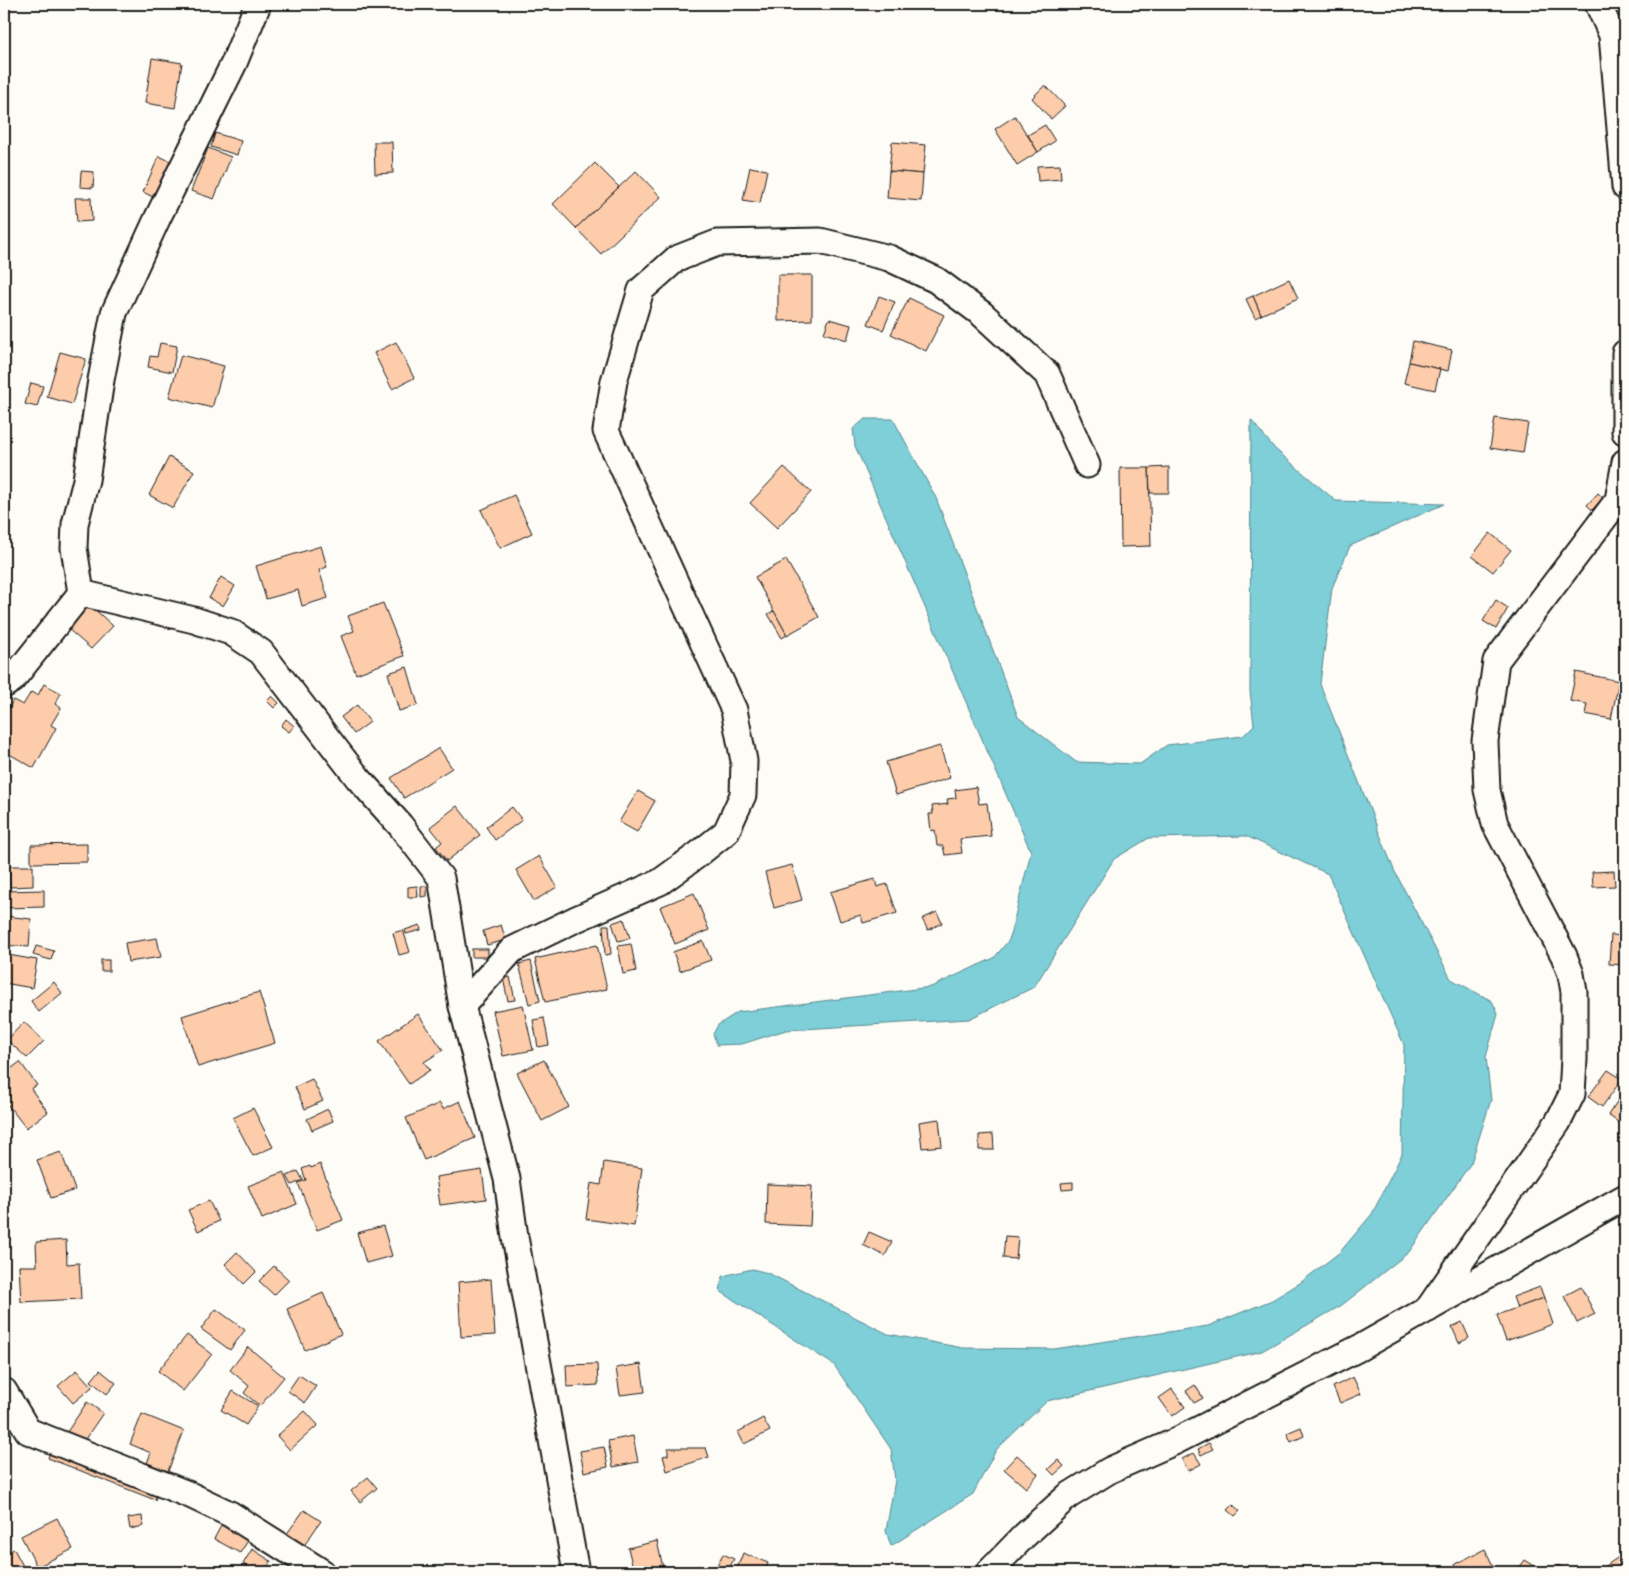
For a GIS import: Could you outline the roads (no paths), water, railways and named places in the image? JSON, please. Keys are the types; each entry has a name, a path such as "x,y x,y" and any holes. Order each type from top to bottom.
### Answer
{"street":[{"path":"4,686 23,667 81,593 74,548 75,524 86,480 114,314 158,217 234,63 258,4"},
{"path":"1598,4 1612,35 1625,173"},
{"path":"462,1006 512,950 660,882 696,856 726,832 743,795 744,761 734,710 606,431 614,381 641,290 676,259 716,243 820,241 889,258 936,280 982,314 1046,374 1087,465"},
{"path":"1625,368 1625,432"},
{"path":"1428,1309 1558,1122 1572,1094 1574,1002 1571,974 1564,956 1495,824 1487,790 1485,741 1496,661 1618,500 1625,462"},
{"path":"81,593 194,620 231,632 261,652 358,778 400,825 441,878 462,1006 507,1179 515,1237 576,1572"},
{"path":"989,1572 1024,1536 1068,1496 1110,1470 1174,1442 1361,1347 1625,1197"},
{"path":"4,1391 28,1432 190,1495 230,1514 322,1572"}],"water":[{"path":"865,419 893,419 936,498 1018,717 1076,762 1140,764 1167,745 1243,736 1254,725 1250,691 1251,420 1275,449 1336,501 1444,504 1350,546 1332,588 1320,684 1394,870 1451,979 1492,1001 1498,1014 1486,1057 1491,1100 1471,1163 1409,1252 1342,1305 1262,1351 1047,1401 996,1450 973,1494 891,1546 886,1531 895,1480 891,1449 834,1365 720,1291 723,1276 752,1269 768,1273 888,1334 963,1348 1054,1349 1208,1326 1272,1300 1300,1283 1340,1252 1372,1214 1402,1154 1404,1045 1328,874 1246,836 1149,838 1114,859 1034,987 969,1019 786,1030 742,1044 717,1045 713,1034 718,1025 738,1012 931,987 994,958 1009,940 1031,852 855,446 853,429"}]}
